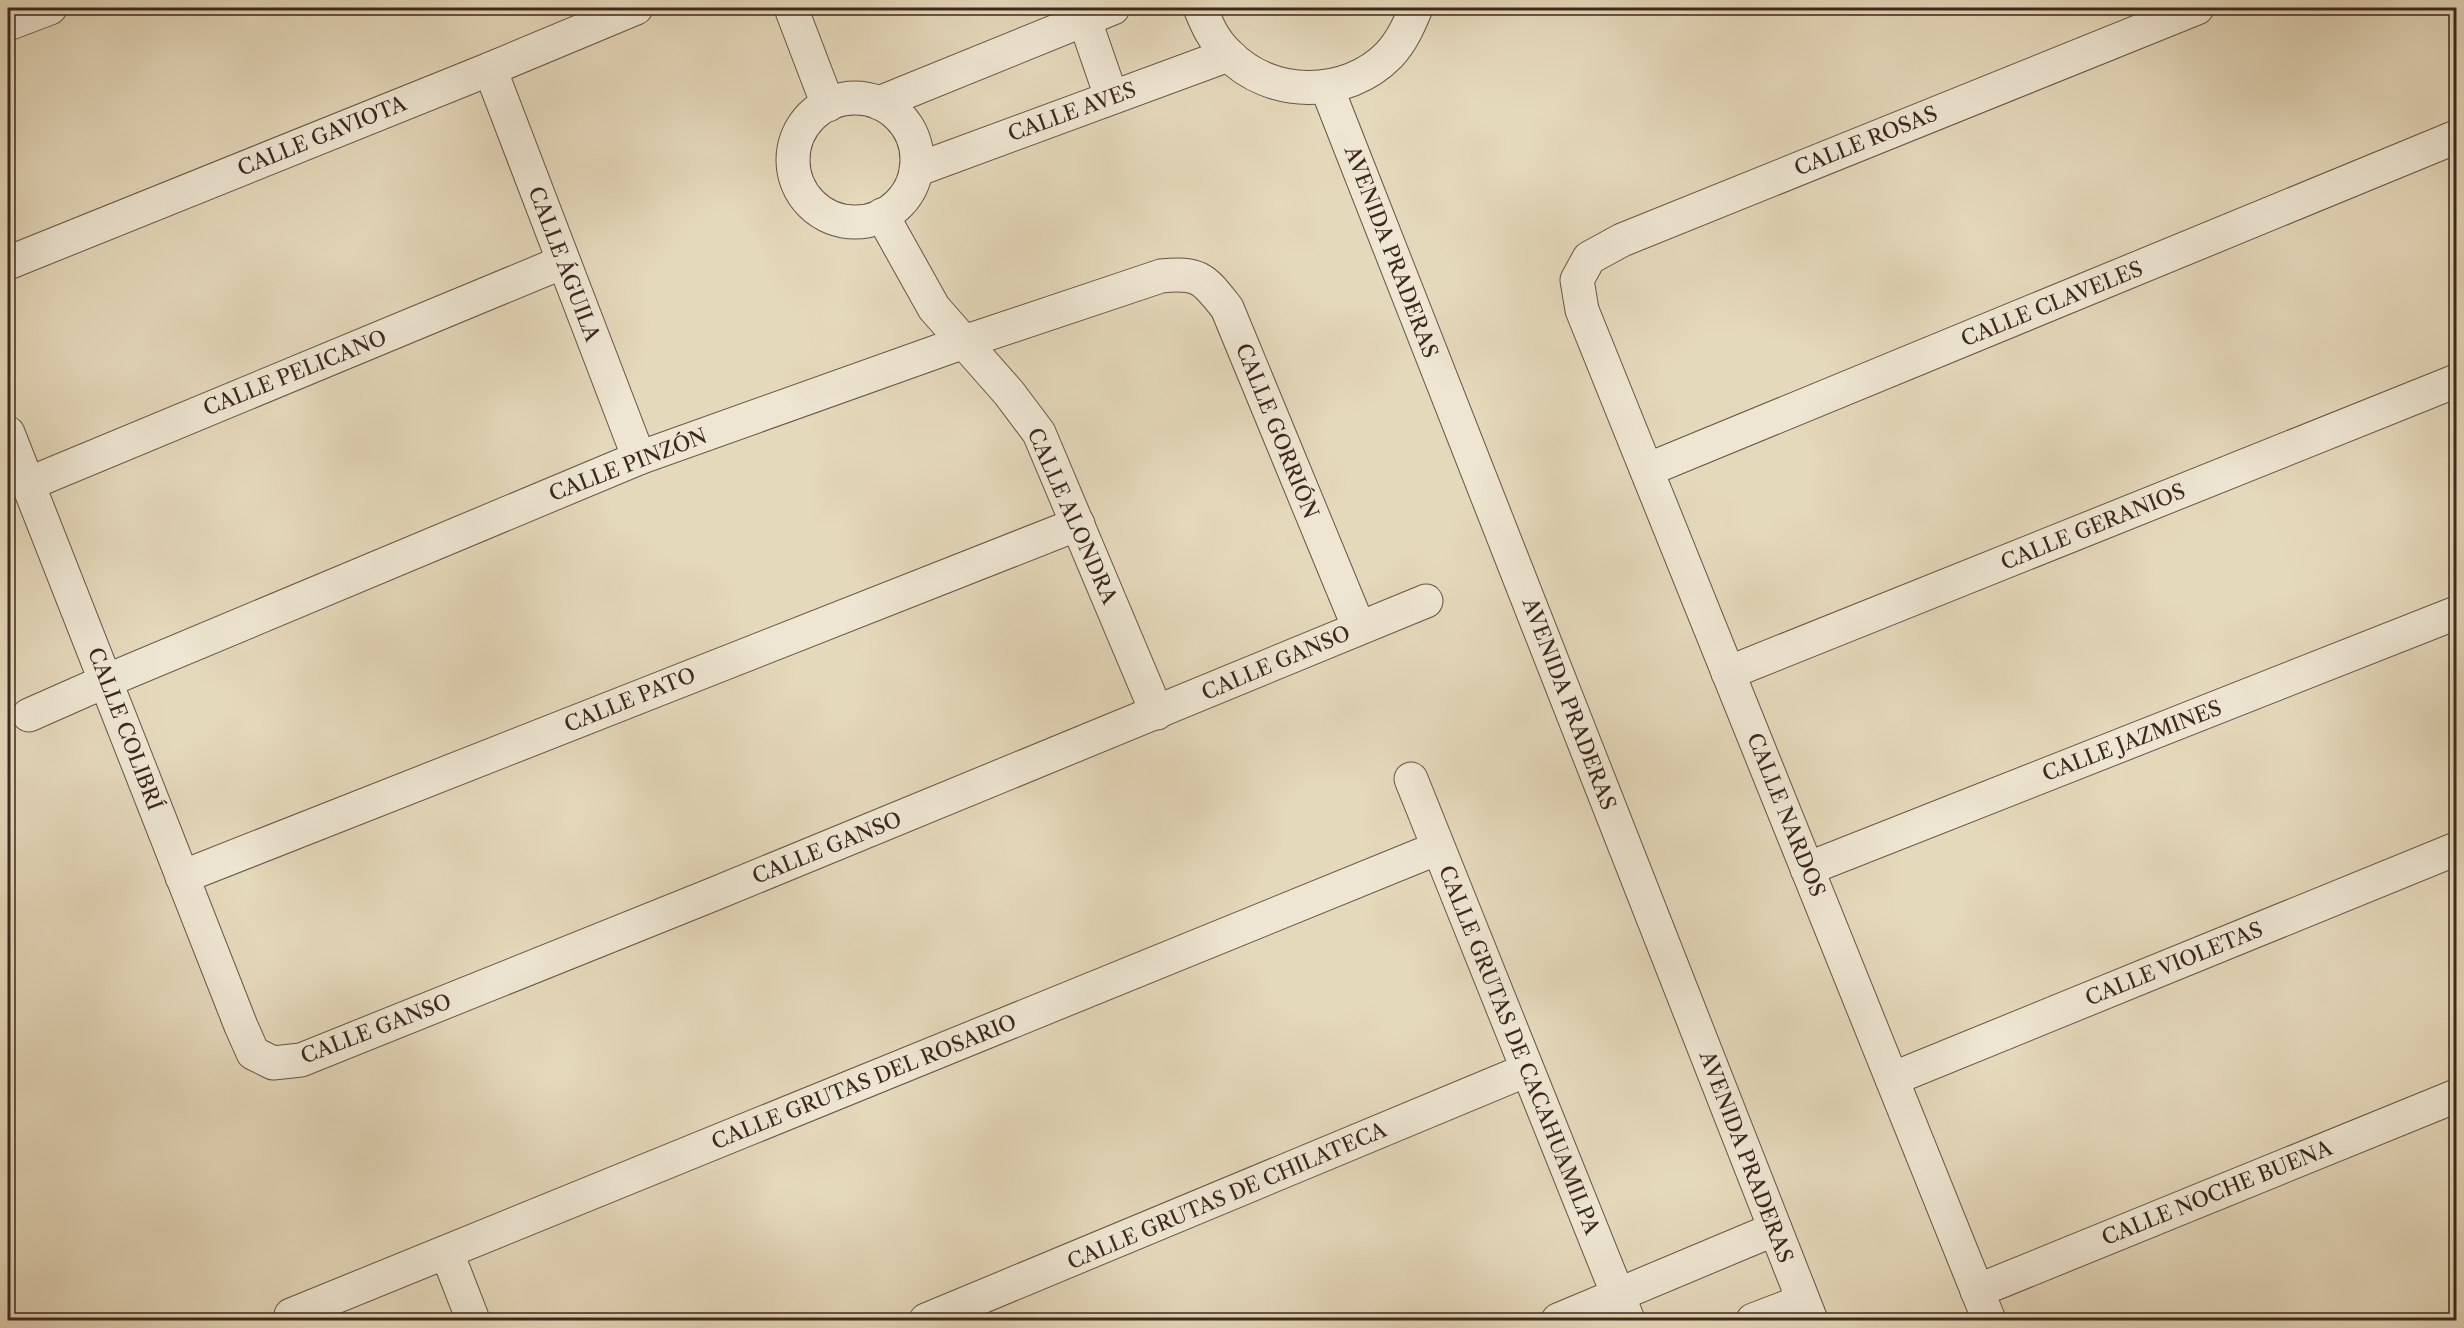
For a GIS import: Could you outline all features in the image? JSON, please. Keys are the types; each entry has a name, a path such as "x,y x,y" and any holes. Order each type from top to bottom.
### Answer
{"street":[{"path":"8,24 50,8"},
{"name":"CALLE GAVIOTA","path":"8,263 636,8"},
{"path":"791,8 828,105"},
{"path":"1200,8 1210,33 1228,55 1250,72 1276,83 1303,88 1327,88 1362,74 1388,55 1408,29 1416,8"},
{"name":"CALLE ROSAS","path":"1582,310 1577,280 1589,258 1623,240 2197,8"},
{"path":"879,103 1098,13 1111,96"},
{"name":"CALLE AVES","path":"916,170 1111,96 1228,55"},
{"name":"CALLE ÁGUILA","path":"490,69 639,458"},
{"name":"AVENIDA PRADERAS","path":"1327,88 1807,1311"},
{"path":"858,98 879,103 897,114 910,131 916,150 916,170 910,188 898,205 882,215 862,221 842,220 824,213 808,201 798,184 792,165 795,144 803,125 818,110 837,100 858,98"},
{"name":"CALLE CLAVELES","path":"1647,470 2457,137"},
{"name":"CALLE ALONDRA","path":"882,215 934,308 1010,393 1039,433 1157,713"},
{"name":"CALLE PELICANO","path":"28,484 563,262"},
{"name":"CALLE GORRIÓN","path":"1161,276 1185,274 1208,284 1227,308 1359,628"},
{"name":"CALLE PINZÓN","path":"29,715 639,458 964,342 1161,276"},
{"name":"CALLE NARDOS","path":"1582,310 1989,1320"},
{"name":"CALLE GERANIOS","path":"1728,673 2457,381"},
{"name":"CALLE COLIBRÍ","path":"8,433 241,1026"},
{"name":"CALLE PATO","path":"182,877 1078,524"},
{"name":"CALLE GANSO","path":"241,1026 253,1053 273,1063 301,1060 1426,602"},
{"name":"CALLE JAZMINES","path":"1807,868 2457,613"},
{"name":"CALLE GRUTAS DE CACAHUAMILPA","path":"1410,779 1623,1308"},
{"name":"CALLE GRUTAS DEL ROSARIO","path":"291,1315 1438,848"},
{"name":"CALLE VIOLETAS","path":"1892,1079 2457,849"},
{"name":"CALLE GRUTAS DE CHILATECA","path":"926,1320 1527,1070"},
{"name":"CALLE NOCHE BUENA","path":"1977,1291 2457,1096"},
{"path":"1558,1320 1623,1308 1775,1229"},
{"path":"447,1253 473,1320"},
{"path":"1753,1320 1807,1311"}]}
